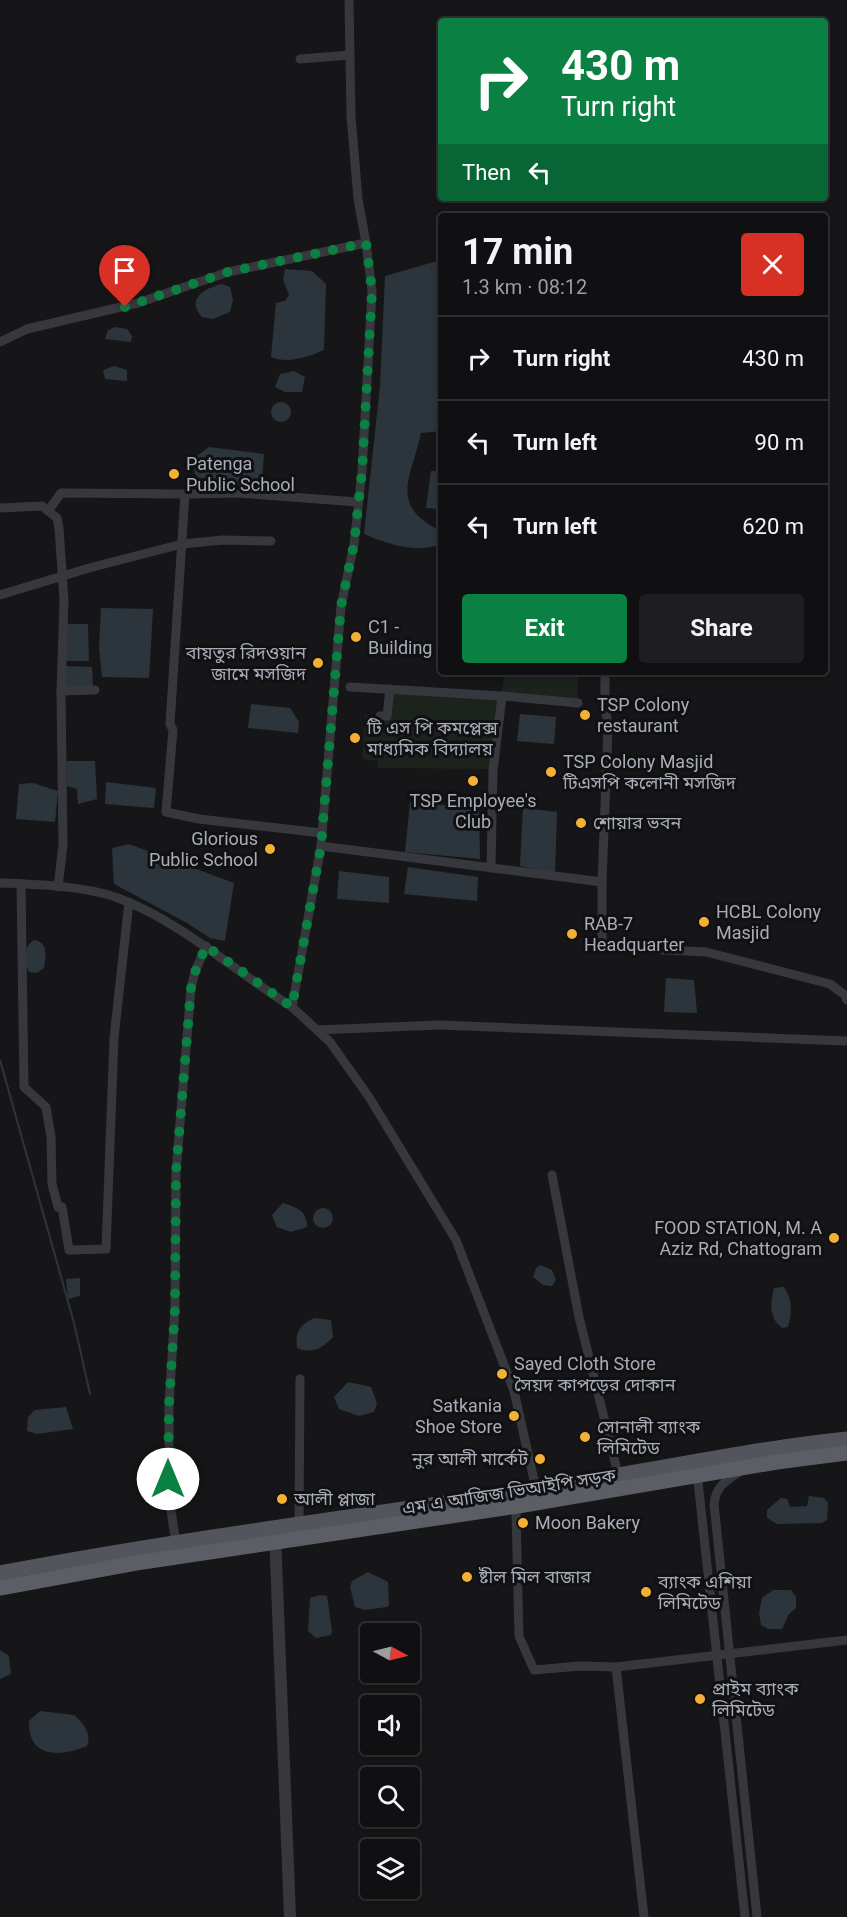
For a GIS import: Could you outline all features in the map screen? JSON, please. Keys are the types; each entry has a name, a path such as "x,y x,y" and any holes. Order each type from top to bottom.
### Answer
{"highway":[{"path":"0,1578 267,1533 530,1495 776,1452 847,1445"},
{"path":"0,1588 125,1565 518,1506 766,1463 847,1454"}],"main road":[{"path":"0,1573 299,1523 537,1489 790,1445 847,1439"},
{"name":"এম এ আজিজ ভিআইপি সড়ক","path":"0,1594 276,1547 516,1513 738,1473 847,1459"}],"street":[{"path":"292,1007 321,846 341,606 354,544 358,502 372,291 358,199 353,140 349,0"},
{"path":"300,59 350,55"},
{"path":"0,342 27,329 138,303 228,272 366,243"},
{"path":"48,511 61,493 238,493 358,502"},
{"path":"185,494 172,660 170,724 173,730 166,812 199,819 322,833"},
{"path":"0,508 42,506 57,518 59,528 62,576 63,845 58,887"},
{"path":"0,595 182,544 223,540 272,541"},
{"path":"605,675 608,729 602,938 606,946 706,952 830,984 845,995 847,1000"},
{"path":"350,687 502,696 578,704"},
{"path":"380,716 387,716 390,689"},
{"path":"61,691 95,690"},
{"path":"491,868 493,771 502,696"},
{"path":"321,846 602,882"},
{"path":"0,883 58,887 116,897 129,902 206,946 292,1007 330,1041 369,1097 456,1240 514,1391 537,1489"},
{"path":"21,884 24,1087 46,1107 51,1137 52,1184 58,1207 62,1206 69,1250 106,1249 114,1038 129,902"},
{"path":"176,1543 169,1498 168,1442 175,1308 176,1172 191,988 206,946"},
{"path":"317,1030 462,1025 847,1038"},
{"path":"552,1175 579,1317 618,1474"},
{"path":"299,1523 300,1379"},
{"path":"696,1461 745,1917"},
{"path":"738,1473 722,1483 715,1492 714,1504 757,1917"},
{"path":"516,1513 519,1636 534,1670 580,1666 616,1667 847,1640"},
{"path":"275,1527 290,1917"},
{"path":"616,1667 644,1917"}],"shaded area":[{"path":"438,261 438,431 421,433 407,489 414,511 424,521 438,529 438,545 431,547 412,548 364,534 380,386 385,276"},
{"path":"285,269 312,271 326,284 324,350 291,360 271,357 276,303 285,301 289,295 283,280"},
{"path":"222,284 230,287 233,300 230,312 213,319 202,317 196,305 199,295 209,288"},
{"path":"115,327 127,329 132,336 131,342 105,339 108,330"},
{"path":"114,366 127,370 127,381 105,379 103,370"},
{"path":"294,371 305,377 302,392 285,392 275,387 280,374"},
{"path":"281,402 288,405 291,412 288,419 281,422 274,419 271,412 274,405"},
{"path":"209,447 264,454 261,491 209,488 195,474 194,458"},
{"path":"431,471 438,471 438,509 426,508"},
{"path":"101,608 153,609 149,678 102,677 99,648"},
{"path":"65,624 88,624 89,661 65,661"},
{"path":"64,666 92,667 93,687 63,688"},
{"path":"504,675 577,675 578,703 502,697 492,769 377,768 378,761 362,759 365,715 387,716 389,689 502,696"},
{"path":"251,704 290,708 299,722 298,733 248,728"},
{"path":"520,714 556,717 554,744 517,741"},
{"path":"66,761 95,761 97,799 78,804 77,789 67,786"},
{"path":"106,782 156,788 154,808 105,804"},
{"path":"33,783 58,791 55,822 16,819 19,784"},
{"path":"410,802 479,808 480,859 405,852"},
{"path":"523,808 557,812 555,873 520,866"},
{"path":"129,844 234,883 225,941 210,938 114,884 112,848"},
{"path":"408,867 478,877 477,901 404,894"},
{"path":"339,871 389,877 389,903 337,899"},
{"path":"34,940 42,944 45,951 44,968 37,973 29,972 25,959 26,951"},
{"path":"666,978 694,980 697,1013 664,1012"},
{"path":"283,1203 303,1213 307,1227 291,1232 277,1227 272,1215"},
{"path":"319,1208 327,1208 333,1214 333,1222 327,1228 319,1228 313,1222 313,1214"},
{"path":"540,1265 552,1270 556,1280 552,1286 543,1285 533,1277 536,1268"},
{"path":"80,1278 80,1296 68,1299 66,1279"},
{"path":"784,1287 789,1297 791,1311 788,1327 782,1328 775,1320 771,1305 774,1288"},
{"path":"314,1318 331,1320 333,1337 325,1345 316,1349 297,1348 299,1330"},
{"path":"348,1382 371,1387 377,1403 374,1412 359,1416 339,1409 334,1397"},
{"path":"66,1407 73,1429 37,1434 27,1431 28,1417 35,1410"},
{"path":"809,1496 824,1498 828,1503 827,1520 822,1523 777,1524 767,1518 767,1510 781,1498 787,1499 790,1507 807,1506"},
{"path":"368,1572 388,1582 389,1605 387,1607 365,1610 355,1607 350,1587 352,1581"},
{"path":"773,1590 791,1590 796,1597 796,1608 789,1614 782,1629 768,1629 761,1625 759,1613 762,1598"},
{"path":"320,1595 327,1596 332,1631 331,1635 316,1638 308,1631 310,1598"},
{"path":"0,1650 9,1656 11,1674 0,1679"},
{"path":"40,1711 74,1715 87,1733 87,1746 57,1753 40,1749 30,1733 29,1721"}],"waterway":[{"path":"0,1060 74,1323 90,1394"}],"place":[{"name":"Patenga Public School","path":"174,474"},
{"name":"C1 - Building","path":"356,637"},
{"name":"বায়তুর রিদওয়ান জামে মসজিদ","path":"318,663"},
{"name":"TSP Colony restaurant","path":"585,715"},
{"name":"টি এস পি কমপ্লেক্স মাধ্যমিক বিদ্যালয়","path":"355,738"},
{"name":"TSP Colony Masjid টিএসপি কলোনী মসজিদ","path":"551,772"},
{"name":"TSP Employee's Club","path":"473,781"},
{"name":"শোয়ার ভবন","path":"581,823"},
{"name":"Glorious Public School","path":"270,849"},
{"name":"HCBL Colony Masjid","path":"704,922"},
{"name":"RAB-7 Headquarter","path":"572,934"},
{"name":"FOOD STATION, M. A Aziz Rd, Chattogram","path":"834,1238"},
{"name":"Sayed Cloth Store সৈয়দ কাপড়ের দোকান","path":"502,1374"},
{"name":"Satkania Shoe Store","path":"514,1416"},
{"name":"সোনালী ব্যাংক লিমিটেড","path":"585,1437"},
{"name":"নুর আলী মার্কেট","path":"540,1459"},
{"name":"আলী প্লাজা","path":"282,1499"},
{"name":"Moon Bakery","path":"523,1523"},
{"name":"ষ্টীল মিল বাজার","path":"467,1577"},
{"name":"ব্যাংক এশিয়া লিমিটেড","path":"646,1592"},
{"name":"প্রাইম ব্যাংক লিমিটেড","path":"700,1699"}],"route":[{"path":"125,307 228,272 366,243 372,291 362,472 354,544 341,606 321,846 292,1007 206,946 191,988 176,1172 175,1308 169,1405 168,1479"}]}
